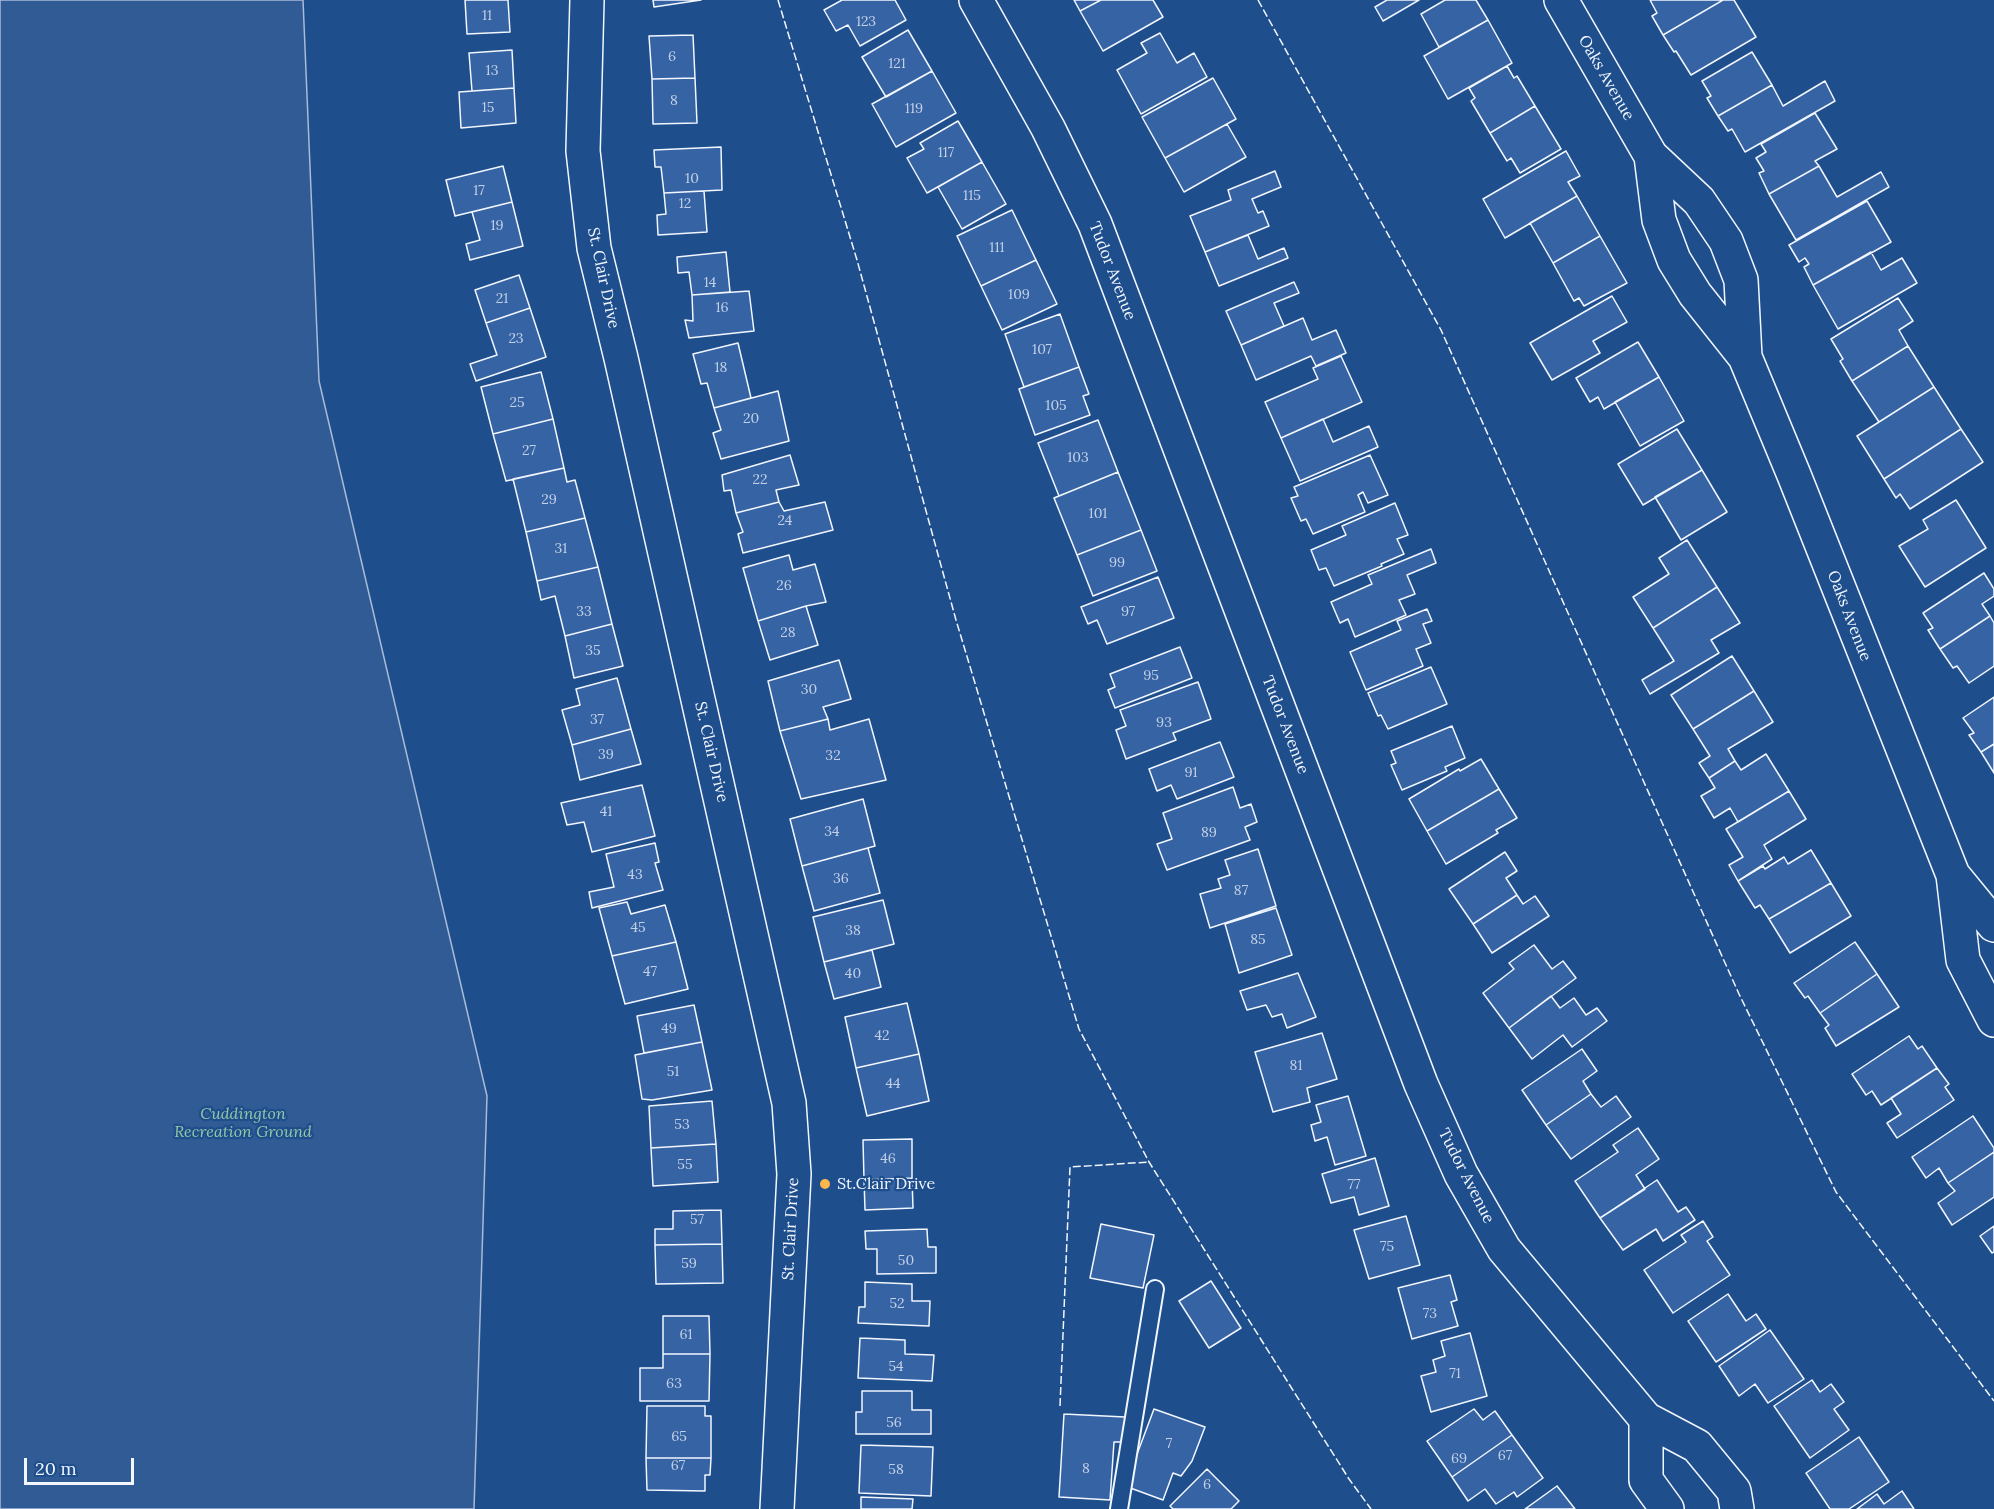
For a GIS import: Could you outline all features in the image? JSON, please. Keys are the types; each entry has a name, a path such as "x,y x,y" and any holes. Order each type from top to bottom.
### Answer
{"street":[{"name":"St. Clair Drive","path":"587,0 583,151 594,248 621,358 789,1103 794,1174 777,1509"},
{"name":"Tudor Avenue","path":"976,0 1048,128 1095,224 1421,1084 1461,1174 1504,1249 1646,1419 1697,1446 1734,1491 1737,1509"},
{"name":"Oaks Avenue","path":"1561,0 1651,156 1700,201 1726,241 1741,280 1745,357"},
{"name":"Oaks Avenue","path":"1651,156 1659,220 1674,260 1695,294 1745,357 1794,474 1953,875 1963,960 1994,1020"},
{"name":"Oaks Avenue","path":"1953,875 1994,925"},
{"path":"1646,1419 1646,1479 1667,1509"}],"lane":[{"path":"1119,1509 1155,1289"}],"shaded area":[{"name":"Cuddington Recreation Ground","path":"0,0 303,0 319,381 487,1096 474,1509 0,1509"}],"building":[{"path":"465,0 508,0 510,32 467,34"},
{"path":"653,0 701,0 654,7"},
{"path":"842,0 895,0 906,20 860,46 848,25 836,31 824,10"},
{"path":"1074,0 1101,0 1080,11"},
{"path":"1101,0 1153,0 1163,17 1103,51 1080,11"},
{"path":"1387,0 1419,0 1383,21 1375,7"},
{"path":"1445,0 1476,0 1488,20 1439,47 1421,14"},
{"path":"1650,0 1723,0 1663,35 1652,16 1657,13"},
{"path":"1723,0 1734,0 1756,37 1691,75 1663,35"},
{"path":"1488,20 1512,63 1448,99 1424,56"},
{"path":"908,30 932,71 886,97 862,57"},
{"path":"1160,33 1177,63 1194,53 1207,77 1141,114 1117,70 1147,53 1141,43"},
{"path":"693,35 695,78 652,79 649,36"},
{"path":"512,50 514,88 472,91 469,53"},
{"path":"1752,52 1772,85 1718,116 1707,98 1711,96 1702,81"},
{"path":"1507,66 1514,78 1517,76 1535,106 1490,133 1471,101 1475,98 1469,88"},
{"path":"932,71 956,113 896,147 872,104"},
{"path":"695,78 697,123 653,124 652,79"},
{"path":"1213,78 1236,119 1165,158 1142,117"},
{"path":"1825,81 1835,101 1745,152 1732,129 1728,131 1718,116 1772,85 1783,106"},
{"path":"514,88 516,123 461,128 459,92"},
{"path":"1535,106 1561,149 1520,173 1511,158 1507,161 1490,133"},
{"path":"1815,113 1837,149 1815,161 1819,166 1769,194 1759,173 1764,171 1756,158 1766,152 1761,144"},
{"path":"958,121 982,162 927,193 907,158 924,149 920,143"},
{"path":"1227,124 1246,157 1184,192 1165,158"},
{"path":"721,147 722,190 664,193 661,167 655,167 654,150"},
{"path":"1566,151 1580,176 1568,182 1577,196 1505,238 1483,199"},
{"path":"982,162 1006,204 962,229 938,187"},
{"path":"503,166 512,202 455,216 446,180"},
{"path":"1819,166 1837,197 1881,172 1889,187 1796,240 1769,194"},
{"path":"1275,171 1281,187 1252,199 1258,213 1263,211 1269,226 1205,252 1190,216 1231,200 1228,190"},
{"path":"704,191 707,232 658,235 657,215 666,214 664,193"},
{"path":"1577,196 1600,236 1553,263 1530,223"},
{"path":"1867,201 1891,242 1813,285 1804,267 1809,264 1805,258 1799,262 1789,245"},
{"path":"512,202 523,246 470,260 466,244 480,240 472,212"},
{"path":"1012,210 1036,260 981,286 957,236"},
{"path":"1248,235 1258,259 1284,248 1288,258 1219,286 1205,252"},
{"path":"1600,236 1627,283 1584,306 1579,298 1574,301 1553,263"},
{"path":"726,252 730,292 692,295 689,272 678,273 677,257"},
{"path":"1871,252 1881,270 1902,258 1917,283 1838,329 1813,285"},
{"path":"1036,260 1057,304 1002,330 981,286"},
{"path":"519,275 530,308 486,323 475,290"},
{"path":"1294,282 1299,293 1274,303 1284,326 1241,345 1226,311"},
{"path":"749,291 754,331 689,338 685,320 693,321 692,295"},
{"path":"1612,296 1627,322 1593,341 1600,353 1552,380 1530,343"},
{"path":"1898,298 1913,321 1899,330 1908,346 1852,381 1831,339"},
{"path":"530,308 546,357 476,381 470,364 497,355 486,323"},
{"path":"1060,314 1079,367 1024,387 1005,334"},
{"path":"1303,318 1312,340 1336,330 1346,353 1316,366 1311,356 1256,380 1241,345"},
{"path":"1638,342 1659,377 1604,409 1598,397 1590,402 1576,378"},
{"path":"738,343 751,398 714,408 707,383 701,384 693,354"},
{"path":"1908,346 1934,387 1879,422 1852,381"},
{"path":"1341,356 1362,402 1281,438 1265,402 1318,379 1313,368"},
{"path":"1079,367 1089,394 1083,396 1090,415 1035,435 1019,389"},
{"path":"541,372 553,419 493,434 481,387"},
{"path":"1659,377 1684,421 1640,446 1615,402"},
{"path":"1934,387 1961,429 1884,479 1857,436"},
{"path":"778,391 789,441 721,459 713,433 721,430 714,408"},
{"path":"553,419 564,468 506,481 493,434"},
{"path":"1323,419 1333,442 1369,426 1378,447 1300,481 1281,438"},
{"path":"1098,420 1118,472 1059,496 1038,443"},
{"path":"1677,429 1702,470 1643,505 1618,464"},
{"path":"1961,429 1983,462 1910,509 1900,494 1896,498 1884,479"},
{"path":"790,455 799,485 776,490 779,502 736,513 731,490 724,491 722,475"},
{"path":"1370,455 1388,495 1368,503 1363,492 1358,495 1365,512 1313,534 1306,519 1301,521 1291,498 1298,496 1294,487"},
{"path":"564,468 567,482 575,480 585,518 526,532 513,479"},
{"path":"1702,470 1727,512 1681,540 1655,497"},
{"path":"1118,472 1141,530 1077,555 1054,498"},
{"path":"1956,500 1986,548 1925,587 1899,546 1928,529 1923,520"},
{"path":"779,502 784,511 825,502 833,530 743,553 738,534 743,532 736,513"},
{"path":"1395,503 1408,535 1397,539 1404,554 1334,586 1326,568 1319,570 1311,550 1346,535 1342,526"},
{"path":"585,518 598,567 537,581 526,532"},
{"path":"1141,530 1157,571 1093,596 1077,555"},
{"path":"1687,540 1717,587 1653,628 1633,597 1669,574 1659,558"},
{"path":"1431,549 1436,563 1407,575 1415,594 1399,600 1406,615 1355,637 1348,619 1340,623 1331,602 1372,584 1368,575"},
{"path":"789,555 793,570 815,564 826,602 758,621 743,568"},
{"path":"598,567 612,624 565,636 555,596 541,600 537,581"},
{"path":"1984,573 1994,589 1994,596 1982,604 1990,616 1940,649 1928,630 1933,628 1923,613"},
{"path":"1158,577 1174,618 1107,644 1097,620 1088,624 1081,607"},
{"path":"1717,587 1740,623 1711,640 1719,653 1650,694 1642,680 1674,661 1653,628"},
{"path":"806,606 818,645 770,660 758,621"},
{"path":"1427,609 1432,621 1423,624 1431,643 1416,649 1423,666 1366,690 1350,652 1401,630 1397,621"},
{"path":"1990,616 1994,623 1994,666 1969,683 1957,666 1953,668 1940,649"},
{"path":"612,624 623,666 574,678 565,636"},
{"path":"1180,647 1192,678 1115,708 1108,690 1115,687 1110,674"},
{"path":"1732,656 1754,691 1693,729 1671,695"},
{"path":"839,660 851,699 823,707 828,719 780,731 768,681"},
{"path":"1431,667 1447,704 1388,729 1381,715 1378,716 1368,693"},
{"path":"617,678 631,729 572,745 562,710 580,705 576,689"},
{"path":"1198,682 1211,719 1173,733 1176,740 1126,759 1116,730 1126,726 1120,710"},
{"path":"1754,691 1773,722 1728,749 1735,761 1709,778 1699,763 1710,756 1693,729"},
{"path":"1994,697 1994,744 1981,752 1969,735 1974,733 1963,718"},
{"path":"828,719 830,730 869,719 886,780 801,799 780,731"},
{"path":"1452,726 1465,758 1445,767 1447,771 1402,790 1391,765 1396,763 1391,751"},
{"path":"631,729 641,764 580,780 572,745"},
{"path":"1220,742 1234,777 1177,799 1171,785 1157,791 1149,769"},
{"path":"1994,744 1994,773 1981,752"},
{"path":"1766,754 1789,791 1738,822 1730,808 1714,818 1701,796 1715,788 1709,778 1735,761 1741,770"},
{"path":"1481,759 1499,789 1427,831 1409,799 1459,769 1460,771"},
{"path":"642,785 655,836 592,852 584,822 567,825 561,803"},
{"path":"1233,787 1240,808 1251,804 1257,822 1245,827 1250,840 1167,870 1157,844 1172,839 1163,813"},
{"path":"1499,789 1517,818 1496,830 1498,833 1446,864 1427,831"},
{"path":"1789,791 1806,819 1764,845 1772,859 1738,881 1729,865 1743,857 1726,829"},
{"path":"863,799 875,846 802,866 790,819"},
{"path":"655,843 659,862 655,863 663,890 592,908 589,892 614,887 606,854"},
{"path":"868,848 880,893 814,911 802,866"},
{"path":"1258,849 1276,906 1210,928 1200,894 1221,888 1218,879 1230,875 1225,860"},
{"path":"1811,850 1831,883 1769,919 1760,905 1755,908 1738,881 1763,866 1765,869 1784,857 1788,864"},
{"path":"1505,852 1517,871 1506,878 1517,895 1473,924 1449,889"},
{"path":"1831,883 1851,916 1790,953 1769,919"},
{"path":"1517,895 1523,904 1535,896 1549,916 1492,953 1473,924"},
{"path":"883,900 894,944 824,962 813,917"},
{"path":"627,902 631,914 665,905 676,942 612,956 599,908"},
{"path":"1276,908 1292,955 1239,973 1225,924"},
{"path":"676,942 688,989 625,1004 612,956"},
{"path":"1855,942 1877,974 1820,1013 1808,996 1805,998 1794,983"},
{"path":"1534,945 1552,969 1563,961 1576,978 1509,1028 1483,993 1514,969 1509,963"},
{"path":"872,950 881,987 834,999 824,962"},
{"path":"1298,973 1316,1017 1287,1028 1282,1014 1272,1017 1266,1005 1247,1010 1240,991"},
{"path":"1877,974 1899,1007 1836,1046 1825,1028 1829,1025 1820,1013"},
{"path":"1551,996 1560,1008 1574,998 1586,1015 1597,1008 1607,1021 1572,1047 1563,1035 1532,1059 1509,1028"},
{"path":"907,1003 919,1054 856,1068 845,1017"},
{"path":"694,1005 702,1042 644,1053 637,1016"},
{"path":"1322,1033 1337,1079 1307,1088 1310,1102 1273,1112 1255,1052"},
{"path":"1909,1036 1918,1049 1922,1046 1937,1068 1881,1105 1872,1091 1866,1095 1852,1074"},
{"path":"702,1042 712,1090 652,1100 642,1099 635,1055"},
{"path":"1582,1049 1597,1071 1583,1081 1591,1094 1546,1125 1522,1090"},
{"path":"919,1054 929,1101 867,1116 856,1068"},
{"path":"1937,1068 1949,1084 1945,1087 1954,1100 1897,1138 1887,1123 1901,1114 1891,1098"},
{"path":"1591,1094 1601,1107 1616,1096 1631,1117 1571,1159 1546,1125"},
{"path":"1348,1096 1366,1156 1335,1165 1327,1137 1315,1141 1311,1125 1321,1122 1316,1105"},
{"path":"712,1101 716,1144 651,1148 649,1106"},
{"path":"1973,1116 1994,1148 1994,1152 1948,1183 1939,1168 1926,1178 1912,1157"},
{"path":"1638,1128 1659,1159 1636,1175 1645,1189 1600,1218 1575,1181 1618,1152 1613,1145"},
{"path":"912,1139 912,1178 864,1180 863,1140"},
{"path":"716,1144 718,1182 653,1186 651,1148"},
{"path":"1994,1152 1994,1197 1952,1225 1938,1203 1955,1191 1948,1183"},
{"path":"1375,1158 1389,1206 1359,1215 1354,1197 1331,1203 1322,1174"},
{"path":"912,1178 913,1208 865,1210 864,1180"},
{"path":"1657,1180 1678,1212 1686,1207 1695,1220 1663,1241 1656,1229 1623,1250 1600,1218"},
{"path":"721,1210 722,1244 655,1245 655,1229 673,1229 673,1211"},
{"path":"1406,1216 1420,1265 1369,1279 1354,1230"},
{"path":"1703,1221 1713,1237 1707,1241 1730,1275 1673,1313 1644,1270 1686,1242 1681,1235"},
{"path":"1101,1224 1154,1235 1143,1288 1090,1278"},
{"path":"1994,1226 1994,1252 1992,1253 1980,1236"},
{"path":"927,1229 928,1247 936,1247 936,1273 877,1274 877,1249 866,1249 865,1231"},
{"path":"722,1244 723,1283 656,1284 655,1245"},
{"path":"1450,1275 1457,1300 1451,1302 1458,1326 1412,1339 1398,1288"},
{"path":"1211,1281 1241,1328 1209,1348 1179,1301"},
{"path":"865,1282 912,1284 912,1301 930,1301 929,1326 858,1323 859,1307 865,1307"},
{"path":"1728,1294 1746,1321 1756,1314 1766,1329 1716,1362 1688,1321"},
{"path":"663,1316 709,1316 710,1354 663,1354"},
{"path":"1770,1330 1804,1379 1768,1403 1755,1384 1739,1396 1719,1366"},
{"path":"1470,1333 1487,1396 1431,1412 1421,1376 1436,1372 1433,1360 1445,1356 1441,1341"},
{"path":"860,1338 905,1340 905,1354 934,1355 932,1381 858,1378"},
{"path":"663,1354 710,1354 709,1401 640,1401 640,1368 663,1368"},
{"path":"1812,1380 1820,1392 1831,1384 1844,1402 1834,1409 1849,1430 1810,1458 1774,1406"},
{"path":"862,1391 912,1391 912,1410 931,1410 931,1434 856,1434 856,1412 862,1412"},
{"path":"647,1406 705,1406 705,1416 711,1416 711,1458 646,1458"},
{"path":"1154,1409 1205,1427 1192,1461 1181,1476 1173,1473 1163,1500 1125,1486"},
{"path":"1474,1409 1483,1420 1495,1411 1512,1435 1452,1477 1427,1441"},
{"path":"1064,1414 1125,1417 1124,1442 1114,1442 1110,1500 1059,1497"},
{"path":"1512,1435 1543,1478 1517,1497 1514,1492 1496,1504 1485,1489 1468,1501 1452,1477"},
{"path":"1859,1437 1889,1482 1849,1509 1830,1509 1806,1473"},
{"path":"861,1445 933,1447 931,1496 859,1493"},
{"path":"646,1458 711,1458 710,1475 705,1475 705,1491 647,1490"},
{"path":"1207,1469 1239,1501 1231,1509 1173,1509 1170,1506"},
{"path":"1557,1486 1575,1509 1525,1509"},
{"path":"1902,1491 1914,1509 1857,1509 1877,1494 1884,1504"},
{"path":"861,1497 913,1499 912,1509 861,1509"}],"fence":[{"path":"778,0 857,260 956,620 1079,1029 1149,1162 1349,1479 1371,1509"},
{"path":"1258,0 1441,330 1739,994 1836,1192 1994,1401"},
{"path":"1060,1406 1070,1167 1149,1162"}],"place":[{"name":"St.Clair Drive","path":"825,1184"}]}
